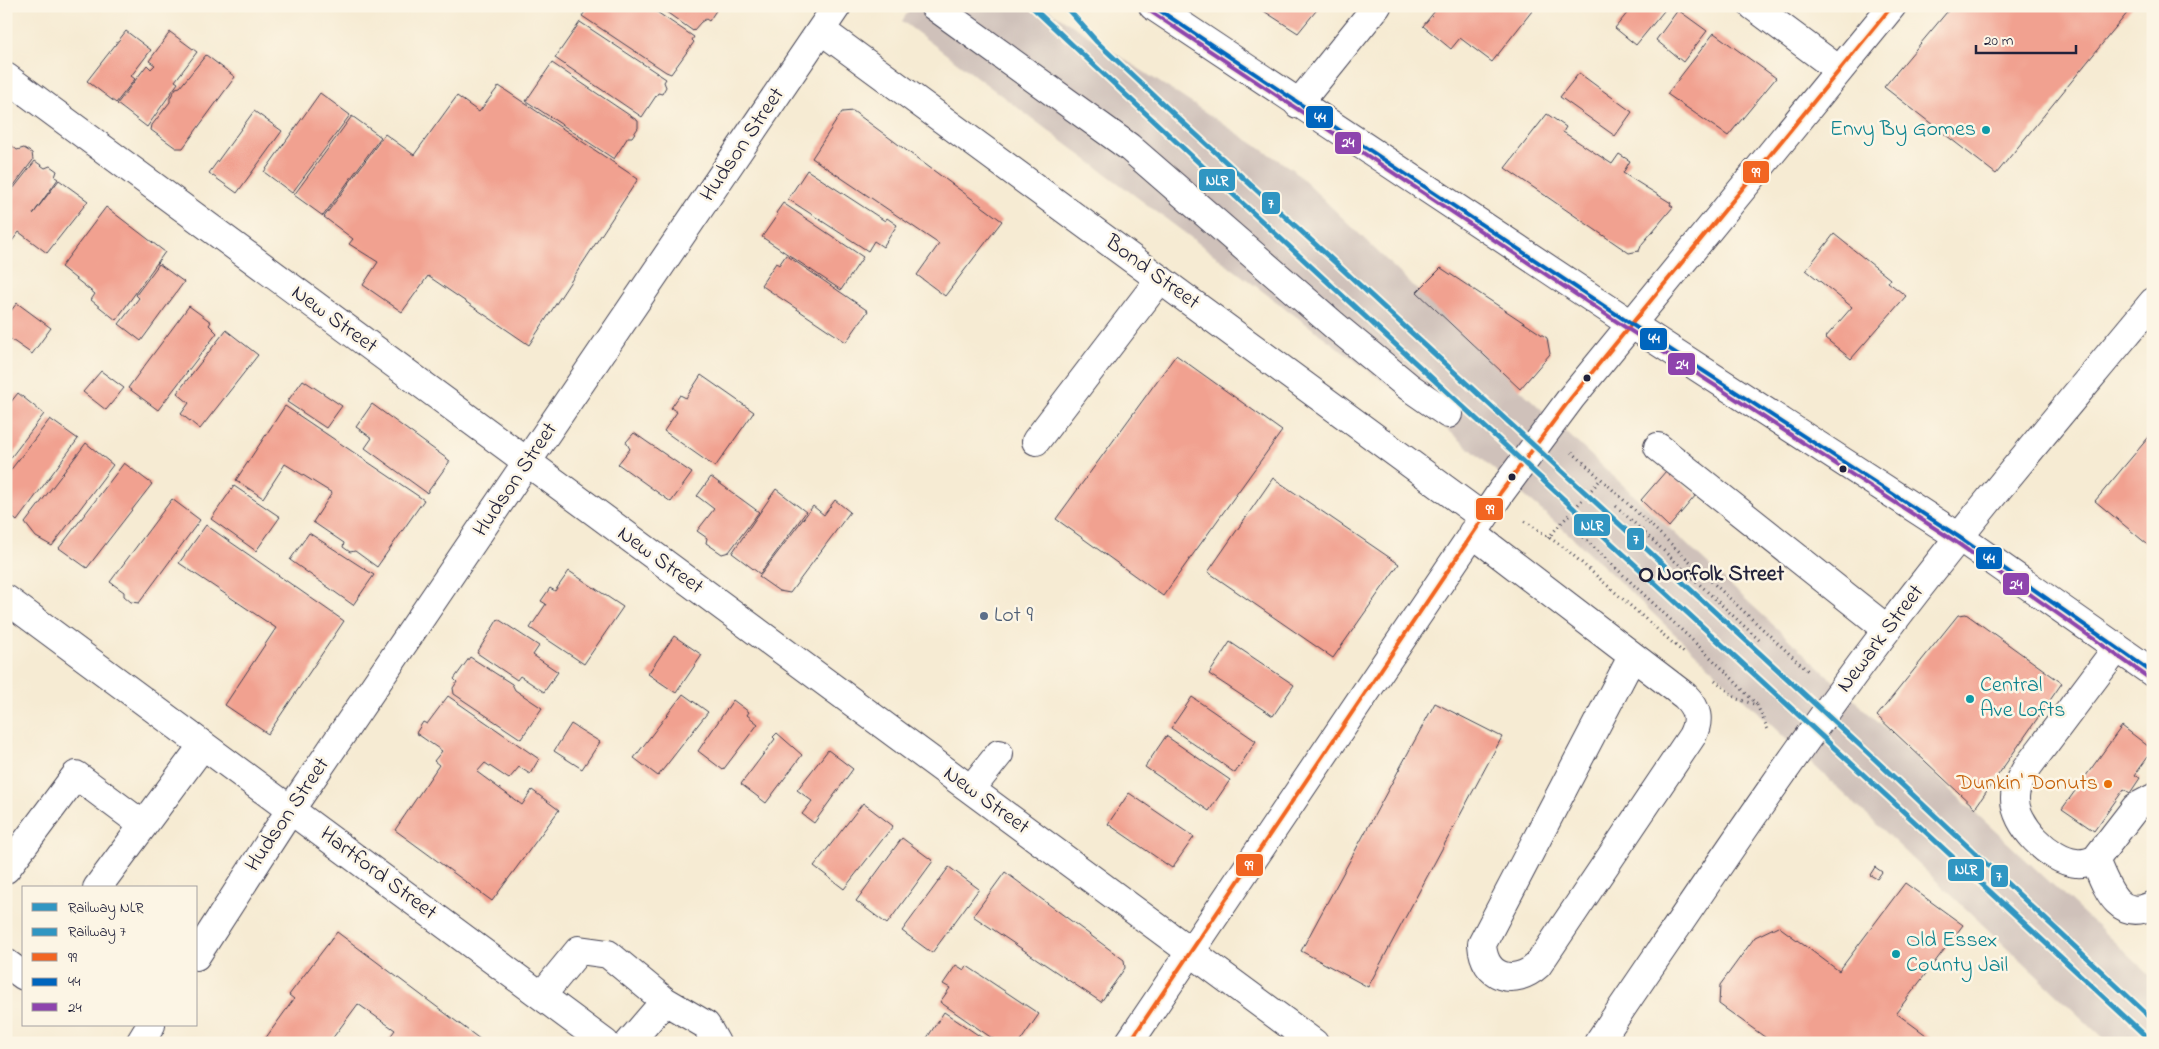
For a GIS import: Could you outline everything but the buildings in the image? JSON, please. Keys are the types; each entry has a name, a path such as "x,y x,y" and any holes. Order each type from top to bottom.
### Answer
{"street":[{"name":"Hudson Street","path":"198,953 291,809 837,6"},
{"path":"934,6 1129,147 1334,325 1409,387 1448,414"},
{"path":"1152,6 1631,324 1959,537 2153,673"},
{"path":"1298,104 1377,6"},
{"path":"1753,6 1839,70"},
{"path":"1129,1043 1501,492 1631,324 1892,6"},
{"name":"Bond Street","path":"822,30 1160,279 1477,525 1632,657 1694,705 1697,714 1695,729 1538,965 1529,974 1519,978 1508,977 1493,971 1486,963 1482,944 1632,657"},
{"name":"New Street","path":"6,77 1314,1043"},
{"path":"1036,441 1160,279"},
{"name":"Newark Street","path":"1598,1043 1792,759 1887,629 1959,537 2153,302"},
{"path":"1658,448 1887,629"},
{"name":"Hartford Street","path":"6,599 605,1043"},
{"path":"2117,648 2026,769 2015,792 2016,808 2024,828 2055,855 2078,864 2095,860 2136,807 2153,798"},
{"path":"98,886 203,745"},
{"path":"970,789 999,754"},
{"path":"6,869 76,775 143,825"},
{"path":"2095,860 2109,894 2116,902 2133,909 2153,905"},
{"path":"542,995 579,950 608,954 665,1001 706,1025 716,1043"},
{"path":"6,963 22,975"},
{"path":"630,1043 665,1001"},
{"path":"140,1043 150,1026"}],"path":[{"path":"1572,452 1809,672"},
{"path":"1548,538 1601,479"},
{"path":"1616,506 1759,640"},
{"path":"1525,521 1566,549 1685,654"},
{"path":"1583,537 1726,672 1758,705 1769,732"},
{"path":"1692,577 1699,571"},
{"path":"1714,680 1737,699 1758,705"}],"shaded area":[{"path":"912,6 1043,6 1292,169 1526,395 2153,978 2153,1043 2108,1043 1571,536 1453,434 902,21"}],"rail line":[{"name":"NLR","path":"1031,6 2153,1043"},
{"name":"7","path":"1065,6 1097,42 1177,117 1866,751 2153,1020"}],"transit line":[{"name":"44","path":"1153,6 1631,324 1959,537 2153,673"},
{"name":"99","path":"1129,1043 1501,492 1571,398 1892,6"},
{"name":"24","path":"1150,11 1628,329 1956,542 2149,678"}],"place":[{"name":"Envy By Gomes","path":"1986,130"},
{"name":"Norfolk Street","path":"1646,575"},
{"name":"Lot 9","path":"984,616"},
{"name":"Central Ave Lofts","path":"1970,699"},
{"name":"Dunkin' Donuts","path":"2108,784"},
{"name":"Old Essex County Jail","path":"1896,954"}]}
